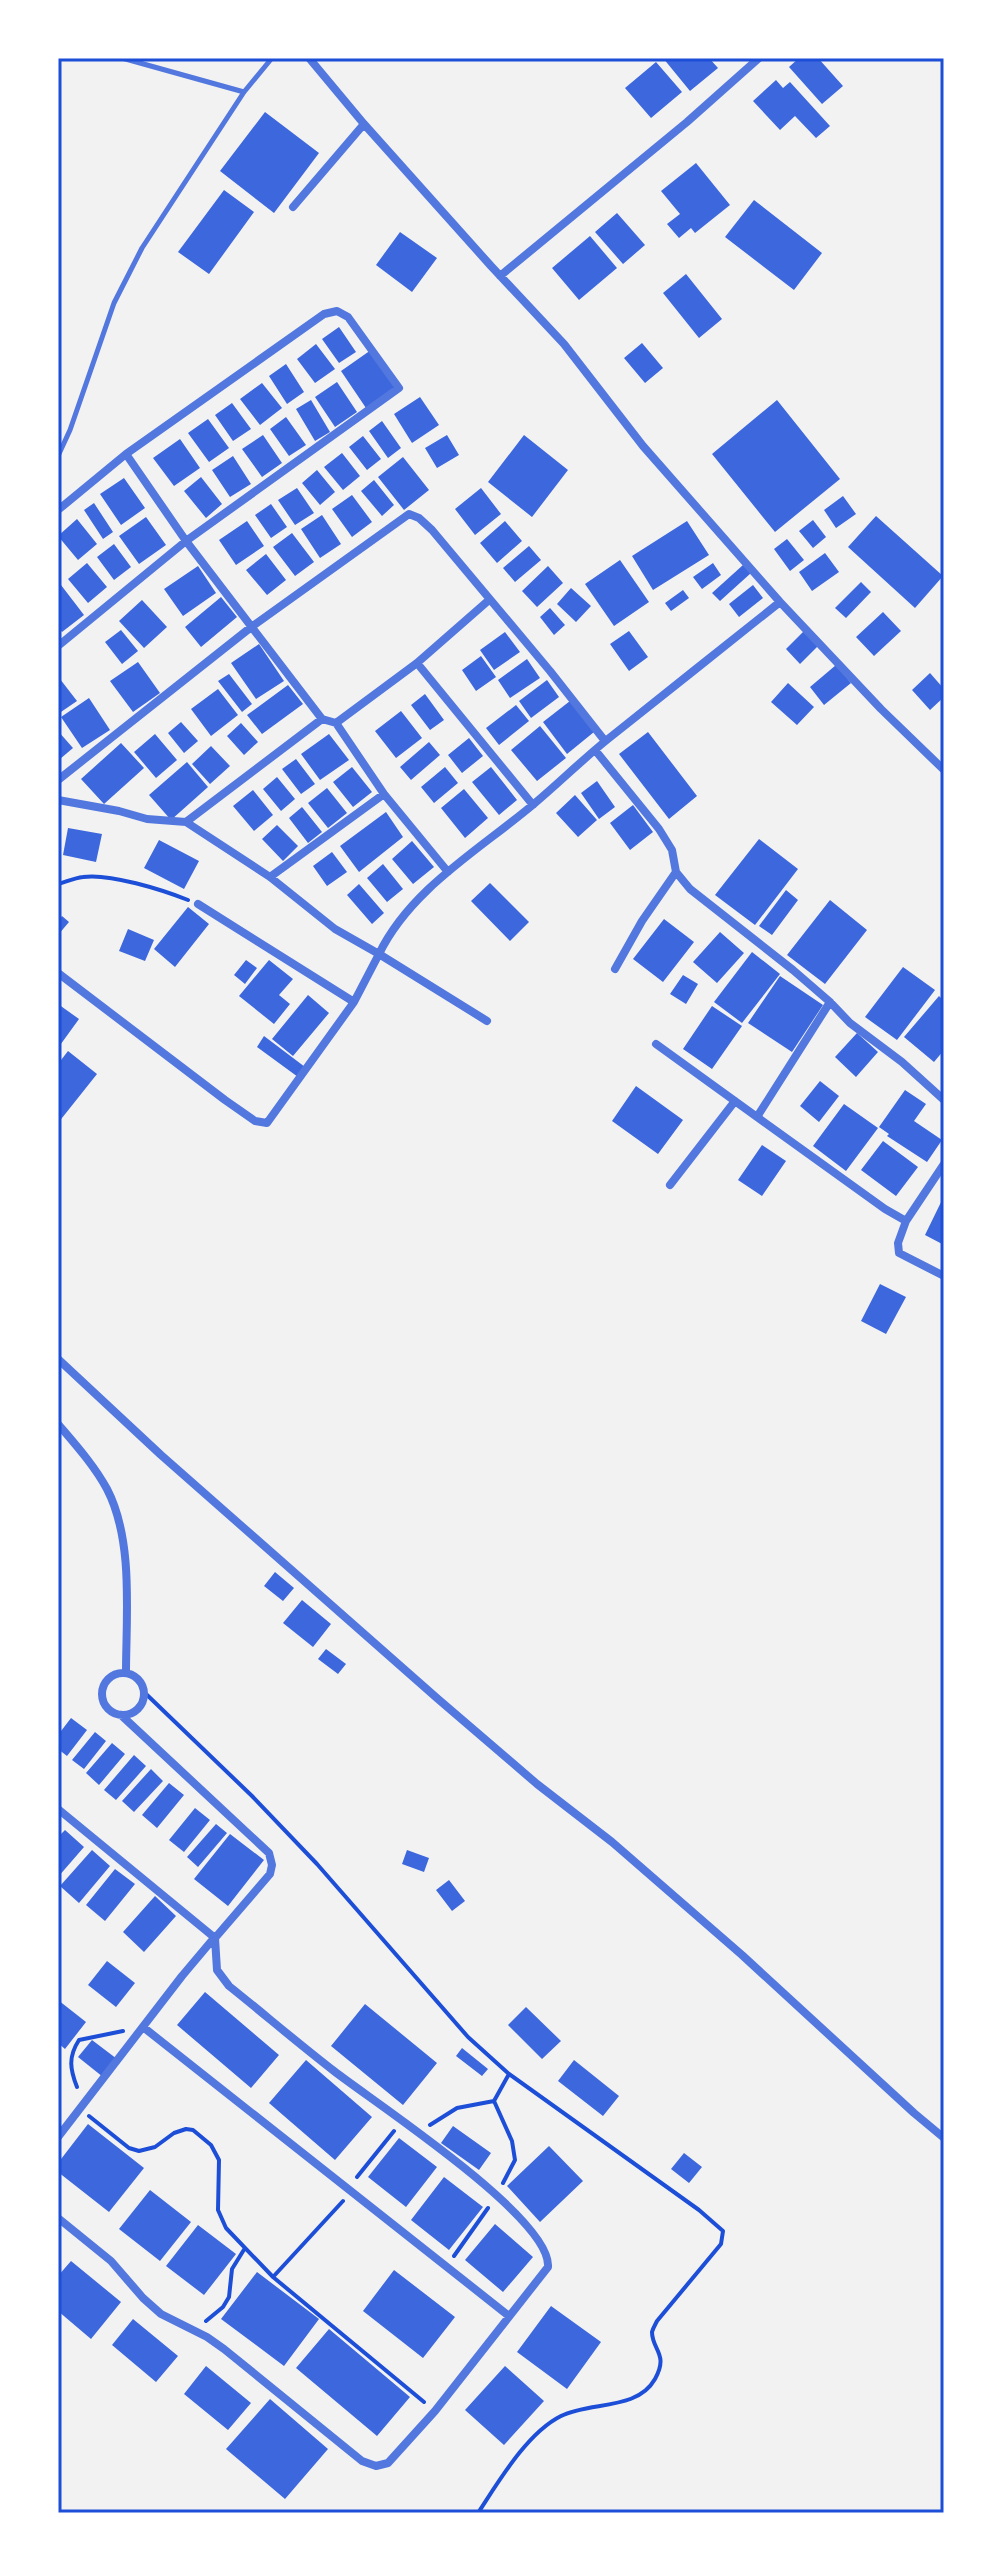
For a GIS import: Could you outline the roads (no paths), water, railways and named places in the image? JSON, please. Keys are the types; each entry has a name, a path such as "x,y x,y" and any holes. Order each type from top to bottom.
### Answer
{"street":[{"path":"309,58 364,124 564,344 643,446 780,602 881,709 944,770"},
{"path":"500,276 687,122 759,58"},
{"path":"293,207 364,124"},
{"path":"58,510 126,454 324,314 337,311 348,317 399,388 186,541 58,646"},
{"path":"126,454 250,628 322,719 336,723 384,794 448,872"},
{"path":"58,780 250,628 409,514 419,518 432,530 605,741"},
{"path":"336,723 417,663 489,600"},
{"path":"58,973 225,1100 255,1121 267,1123 337,1029 389,932 398,921 448,872 533,805 605,741 780,602"},
{"path":"417,663 533,805"},
{"path":"186,822 322,719"},
{"path":"595,750 659,829 672,850 676,872 690,889 830,1002 850,1023 902,1062 944,1100"},
{"path":"270,877 384,794"},
{"path":"58,800 147,819 186,822 270,877 335,929 430,983 487,1021"},
{"path":"615,969 642,921 676,872"},
{"path":"198,904 354,1002"},
{"path":"757,1117 830,1002"},
{"path":"656,1044 906,1221"},
{"path":"670,1185 735,1101"},
{"path":"944,1164 906,1221 898,1243 899,1253 944,1276"},
{"path":"58,1359 161,1455 438,1699 537,1784 612,1842 944,2138"},
{"path":"58,1424 90,1463 107,1489 116,1512 126,1564 126,1673"},
{"path":"58,2137 182,1976 270,1874 272,1865 269,1853 121,1715 107,1707 103,1692 110,1678 126,1673 142,1683 145,1693 138,1709 121,1715"},
{"path":"58,1809 215,1938 217,1970 229,1986 335,2072 403,2120 497,2195 541,2242 549,2257 548,2267 435,2411 388,2463 376,2466 362,2461 224,2349 161,2314 111,2261 58,2218"},
{"path":"143,2027 509,2316"}],"lane":[{"path":"122,58 244,92"},
{"path":"58,456 114,303 142,248 244,92 272,58"}]}
